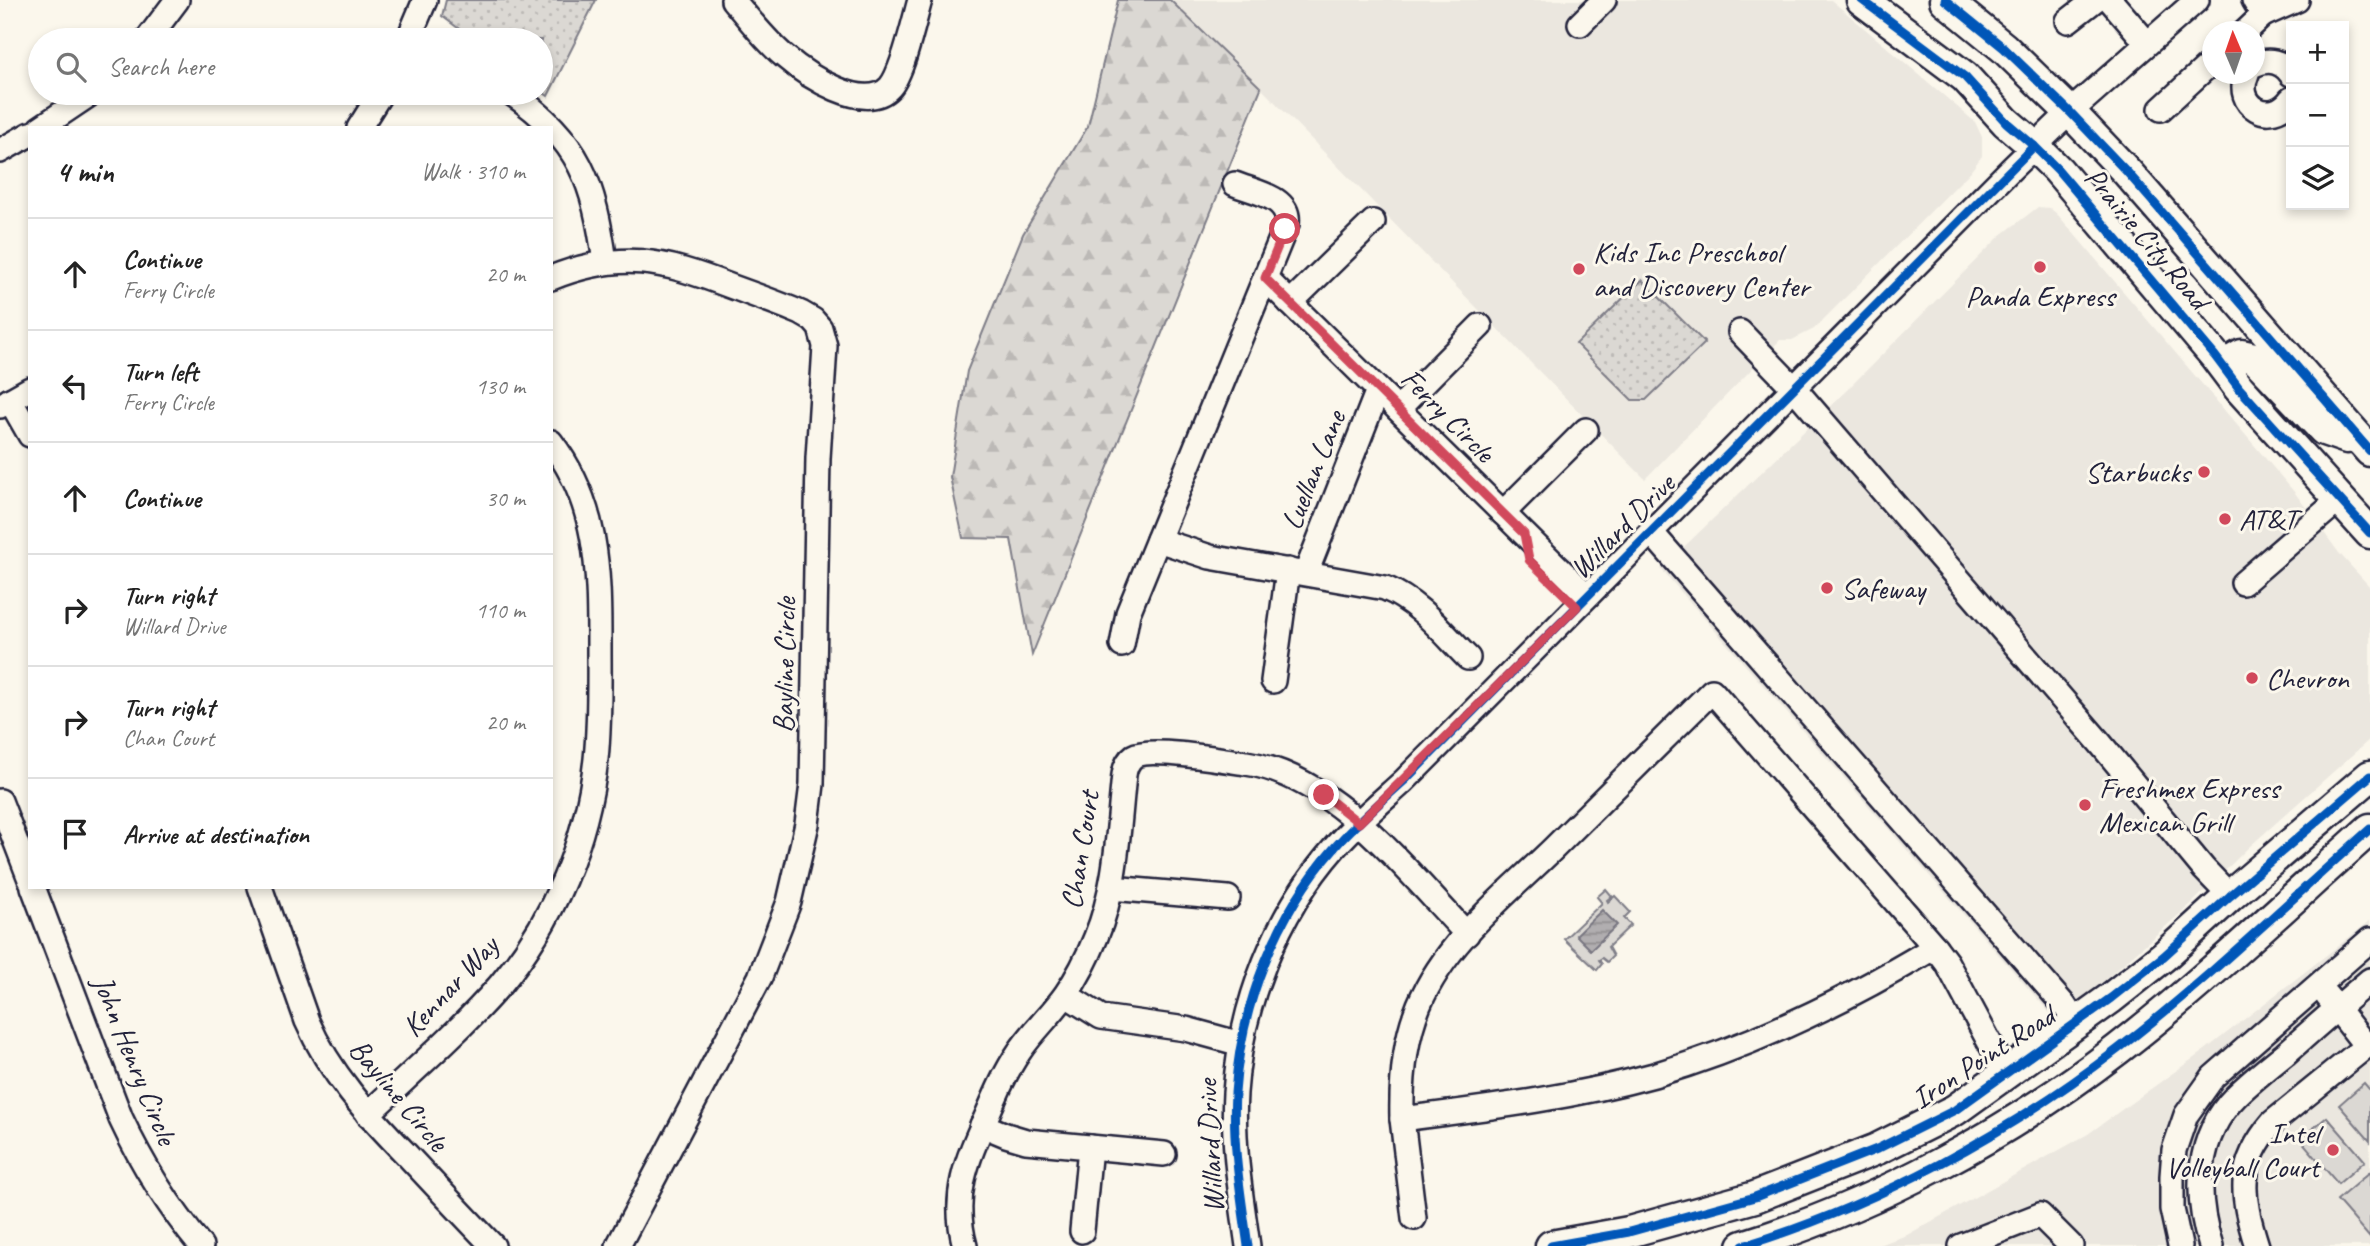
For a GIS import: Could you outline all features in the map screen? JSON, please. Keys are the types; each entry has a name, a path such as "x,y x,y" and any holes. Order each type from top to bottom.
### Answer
{"main road":[{"name":"Prairie City Road","path":"1862,0 1965,77 2006,122 2058,170 2239,388 2370,533"},
{"name":"Prairie City Road","path":"1945,0 2004,48 2070,111 2127,172 2367,447"},
{"path":"2223,366 2242,355 2255,358 2324,430 2367,447"},
{"name":"Iron Point Road","path":"1551,1246 1629,1232 1755,1197 1817,1175 1877,1149 1955,1110 2077,1025 2164,956 2366,775"},
{"path":"1743,1246 1814,1221 1874,1195 1952,1157 2042,1102 2117,1050 2175,1003 2367,834"},
{"path":"2117,1050 2128,1021 2161,988 2230,931 2237,914 2230,895"}],"street":[{"path":"155,28 177,0"},
{"path":"413,28 425,0"},
{"path":"733,0 785,57 817,78 862,97 882,94 895,79 920,0"},
{"path":"1580,24 1604,0"},
{"path":"2068,21 2095,0"},
{"path":"2110,0 2147,44"},
{"name":"Willard Drive","path":"1248,1246 1235,1130 1235,1095 1241,1044 1258,980 1282,925 1311,877 1337,845 2034,146 2197,0"},
{"path":"2258,7 2297,0"},
{"path":"2265,63 2274,61 2286,68"},
{"path":"2161,109 2202,72"},
{"path":"2243,84 2247,100 2260,111 2277,111 2286,106"},
{"path":"64,122 80,105"},
{"path":"360,126 373,105"},
{"path":"528,105 553,126"},
{"path":"553,126 567,144 586,177 598,214 605,262"},
{"path":"0,151 28,135"},
{"path":"1122,645 1128,613 1287,224 1287,212 1278,202 1235,184"},
{"path":"1290,303 1373,222"},
{"name":"Bayline Circle","path":"553,277 605,262 633,260 684,268 801,313 820,328 825,346 818,457 814,747 809,811 800,863 776,940 760,977 618,1246"},
{"name":"Ferry Circle","path":"1265,278 1524,534 1529,560 1582,602"},
{"path":"1398,409 1480,326"},
{"path":"1740,332 1794,388 2204,869 2230,895"},
{"name":"Luellan Lane","path":"1273,681 1297,571 1378,390"},
{"path":"13,399 28,431"},
{"path":"1503,513 1586,430"},
{"name":"Kennar Way","path":"368,1114 500,985 549,913 568,873 583,825 594,771 598,732 599,582 589,517 575,481 553,445"},
{"path":"2243,583 2340,499"},
{"path":"1651,532 2064,1005 2077,1025"},
{"path":"1158,540 1210,557 1385,588 1402,595 1419,608 1468,657"},
{"path":"1414,1218 1402,1119 1403,1068 1419,1005 1447,957 1467,934 1712,691 1935,947 1947,963 2006,1073"},
{"name":"Chan Court","path":"965,1246 959,1218 961,1186 970,1152 1017,1055 1066,995 1097,936 1111,888 1125,769 1131,758 1141,753 1246,762 1277,770 1324,795 1359,823"},
{"path":"0,801 28,874"},
{"path":"1359,823 1467,934"},
{"path":"1111,888 1228,898"},
{"name":"John Henry Circle","path":"34,889 130,1139 150,1177 177,1218 201,1246"},
{"name":"Bayline Circle","path":"261,889 315,1041 338,1078 368,1114 492,1246"},
{"path":"2180,1246 2172,1209 2172,1176 2174,1150 2186,1115 2213,1077 2370,940"},
{"path":"1402,1119 1564,1096 1668,1070 1742,1045 1805,1018 1872,985 1935,947"},
{"path":"2211,1246 2201,1206 2201,1177 2203,1156 2213,1128 2235,1097 2370,980"},
{"path":"2257,1246 2247,1211 2247,1160 2260,1137 2273,1122 2368,1044 2338,1007 2317,987"},
{"path":"1066,995 1101,1017 1186,1029 1241,1044"},
{"path":"982,1125 1017,1139 1164,1154"},
{"path":"1082,1231 1090,1147"},
{"path":"1961,1246 2040,1215 2071,1246"}],"shaded area":[{"path":"1170,0 1831,0 1975,122 1982,137 1982,156 1970,172 1814,329 1792,340 1780,340 1645,479 1261,88"},
{"path":"2038,207 2050,208 2058,215 2295,493 2339,553 2370,587 2370,739 2249,847 2190,905 2091,992 2055,1019 1661,569 1847,390 2000,236"},
{"path":"1602,910 1617,925 1591,950 1576,935"},
{"path":"2370,921 2370,1246 1876,1246 1907,1235 2088,1134 2205,1050"}],"green space":[{"path":"446,0 596,0 553,86 553,28 458,28 442,16"},
{"path":"1118,0 1170,0 1261,88 1032,655 1011,539 963,538 950,477 967,371 1023,234 1088,126"},
{"path":"1642,280 1705,343 1646,400 1632,400 1576,344"},
{"path":"1606,889 1612,896 1608,902 1615,896 1630,912 1624,918 1631,925 1608,947 1613,956 1607,962 1602,958 1599,960 1602,964 1597,970 1564,939 1602,903 1597,897"},
{"name":"Intel Volleyball Court","path":"2364,1083 2370,1090 2370,1141 2339,1105"},
{"name":"Intel Volleyball Court","path":"2327,1117 2365,1161 2338,1184 2300,1139"},
{"path":"2370,1172 2370,1238 2337,1200"}],"cycle path":[{"path":"1862,0 1965,77 2006,122 2058,170 2239,388 2370,533"},
{"path":"1945,0 2004,48 2127,172 2370,451"},
{"path":"1248,1246 1235,1131 1235,1093 1245,1026 1265,962 1295,901 1314,873 1351,830 1404,781 2034,146"},
{"path":"1551,1246 1629,1232 1755,1197 1877,1149 1955,1110 2111,998 2164,956 2370,776"},
{"path":"1743,1246 1792,1230 1891,1189 2032,1110 2151,1023 2370,829"}],"place":[{"name":"Panda Express","path":"2040,267"},
{"name":"Kids Inc Preschool and Discovery Center","path":"1579,269"},
{"name":"Starbucks","path":"2204,472"},
{"name":"AT&T","path":"2225,519"},
{"name":"Safeway","path":"1827,588"},
{"name":"Chevron","path":"2252,678"},
{"name":"Freshmex Express Mexican Grill","path":"2085,805"},
{"name":"Intel Volleyball Court","path":"2333,1150"}],"route":[{"path":"1285,229 1265,278 1524,534 1529,560 1577,607 1359,823 1324,795"}]}
